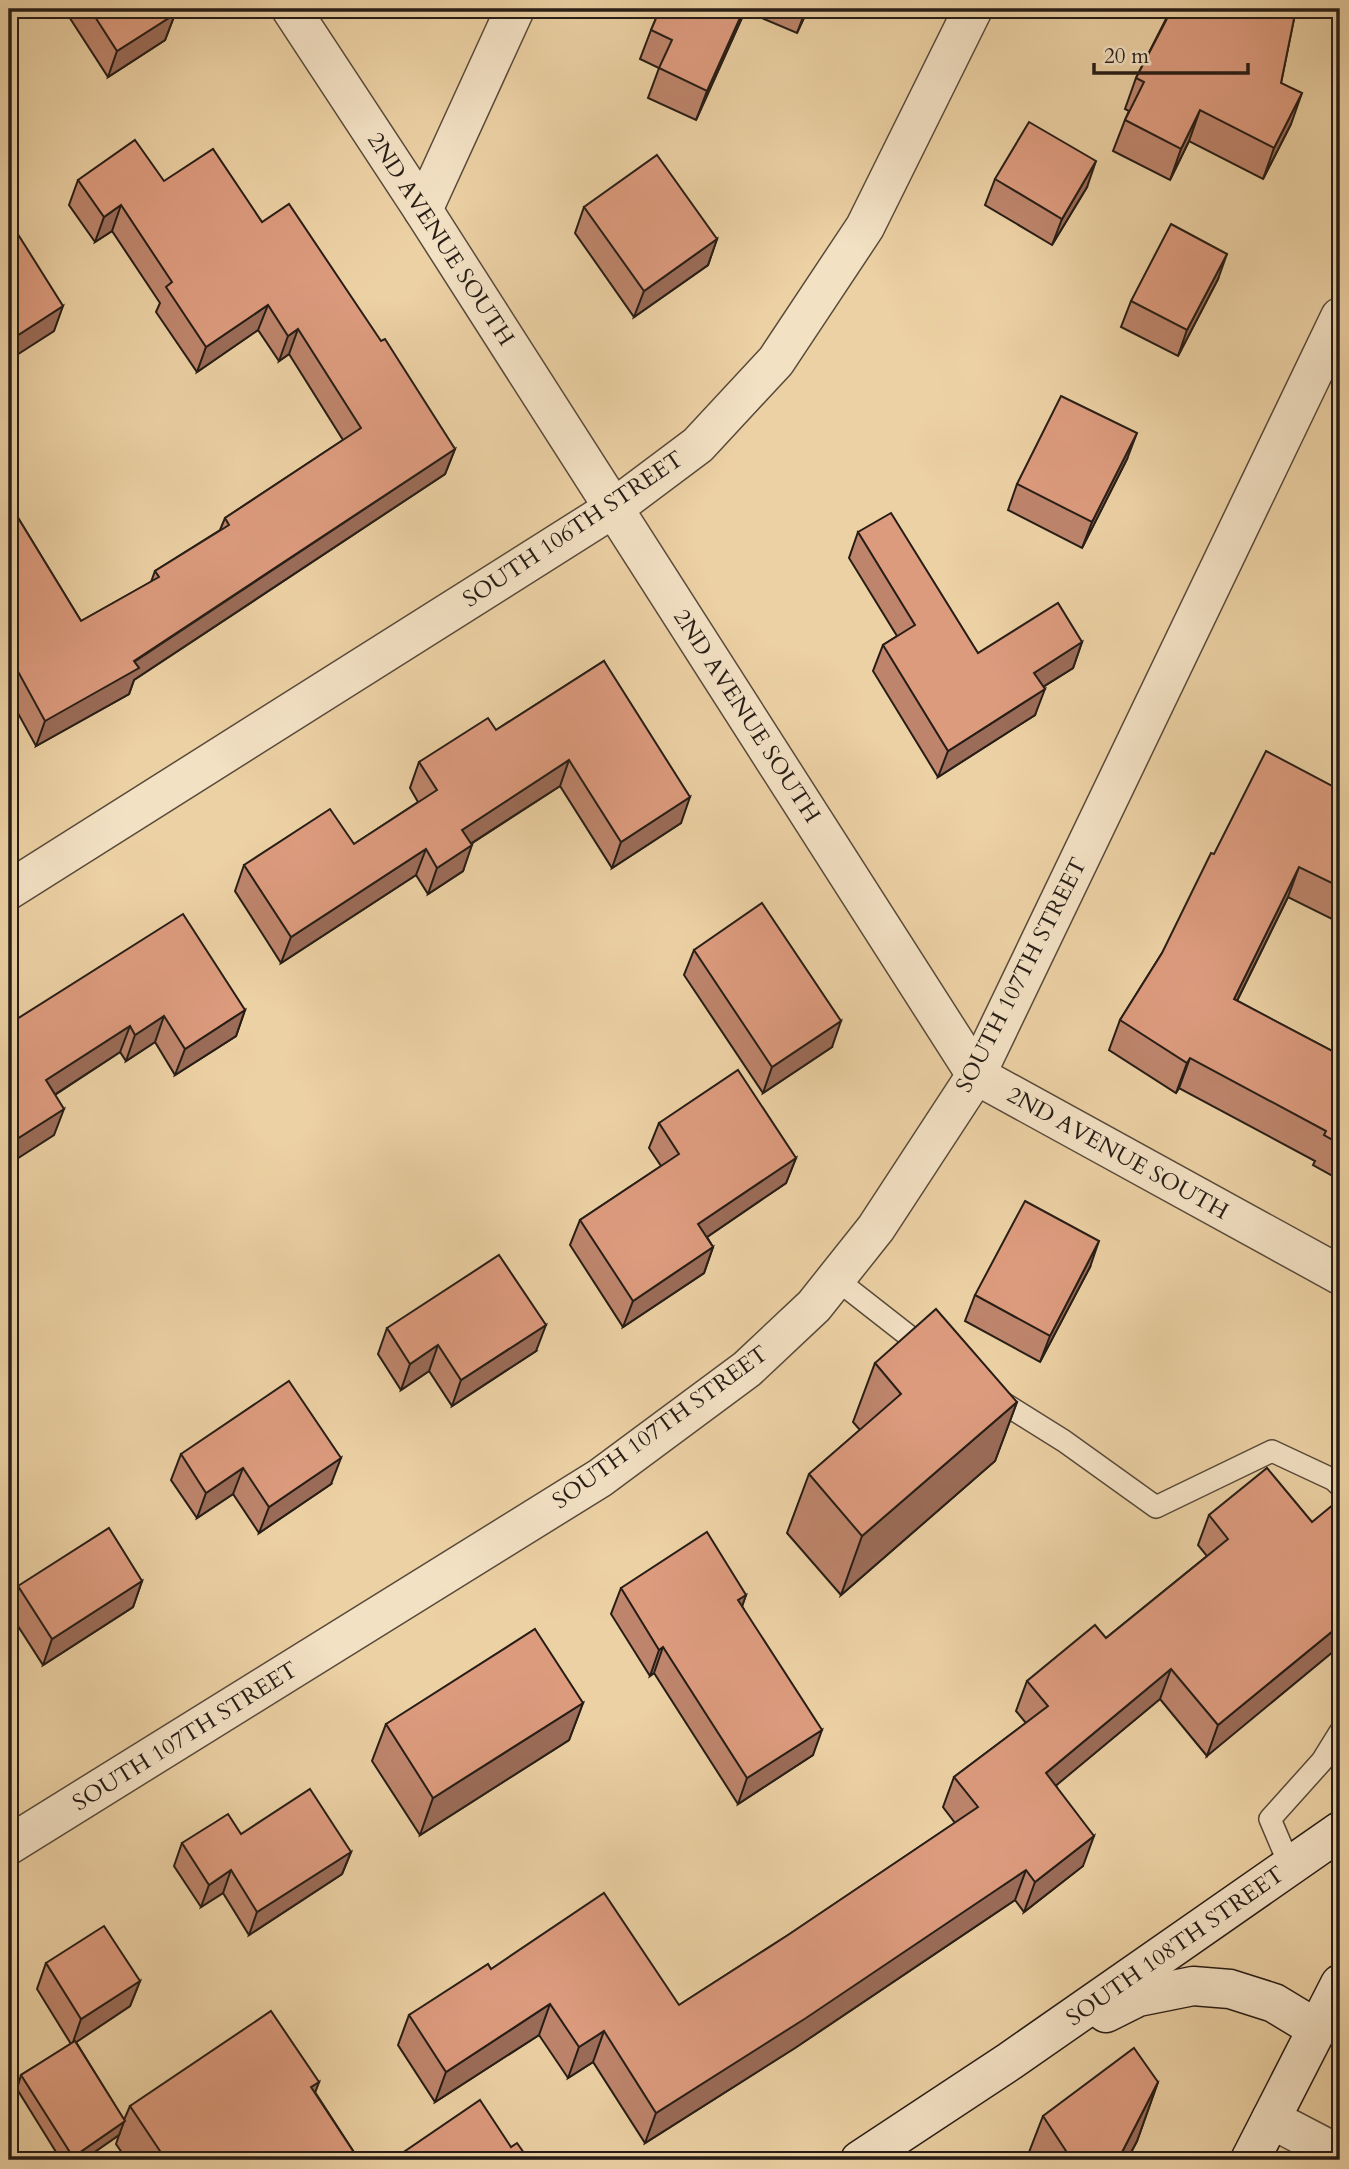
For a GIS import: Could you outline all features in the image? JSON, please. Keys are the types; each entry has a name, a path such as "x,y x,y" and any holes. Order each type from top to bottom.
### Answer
{"street":[{"name":"2ND AVENUE SOUTH","path":"292,9 976,1075 1340,1275"},
{"path":"423,210 515,9"},
{"name":"SOUTH 106TH STREET","path":"9,890 614,508 698,445 776,361 864,227 973,9"},
{"name":"SOUTH 107TH STREET","path":"9,1845 600,1478 747,1368 814,1306 876,1228 976,1075 1340,317"},
{"name":"SOUTH 108TH STREET","path":"860,2160 1010,2061 1340,1831"},
{"path":"1250,2160 1340,1984"},
{"name":"SOUTH 108TH STREET","path":"1010,2061 1138,1997 1193,1986 1230,1989 1274,2003 1317,2029"},
{"path":"1271,2119 1340,2155"}],"lane":[{"path":"836,1279 946,1364"},
{"path":"979,1388 1064,1441 1156,1507 1272,1451 1334,1480 1340,1486"},
{"path":"1290,1866 1270,1819 1322,1761 1340,1732"}],"building":[{"path":"90,9 171,9 175,14 117,51"},
{"path":"660,9 744,9 707,91 659,68 672,40 651,30"},
{"path":"1172,9 1296,9 1281,83 1302,93 1274,148 1200,110 1181,149 1125,120 1144,82 1136,78"},
{"path":"1029,122 1096,161 1062,219 995,179"},
{"path":"135,140 164,181 213,149 262,222 289,204 381,341 385,339 455,449 134,661 139,668 45,721 9,655 9,503 81,621 159,577 155,571 229,525 225,518 361,428 298,329 288,336 268,305 206,347 166,287 172,282 121,205 104,217 78,180"},
{"path":"657,155 717,239 644,291 584,207"},
{"path":"9,220 63,306 9,341"},
{"path":"1171,224 1227,254 1187,330 1131,301"},
{"path":"1061,396 1137,433 1092,522 1017,484"},
{"path":"891,513 978,653 1058,603 1082,642 1034,673 1045,689 948,751 883,645 915,625 858,532"},
{"path":"604,661 690,797 621,842 569,760 462,830 472,845 437,868 426,849 291,937 244,865 330,809 354,844 437,790 419,762 488,718 496,730"},
{"path":"1266,751 1340,790 1340,810 1335,820 1340,822 1340,887 1299,867 1234,999 1340,1055 1340,1063 1335,1073 1340,1076 1340,1144 1324,1135 1326,1131 1190,1058 1187,1063 1120,1020 1162,953 1211,853 1214,854"},
{"path":"762,903 841,1021 772,1067 694,950"},
{"path":"183,914 245,1010 185,1049 164,1016 135,1035 130,1026 46,1080 64,1109 9,1144 9,1024"},
{"path":"738,1070 796,1158 698,1224 713,1247 633,1301 580,1220 679,1154 659,1123"},
{"path":"1025,1201 1099,1241 1050,1336 975,1295"},
{"path":"499,1255 546,1325 461,1380 438,1345 410,1364 387,1328"},
{"path":"936,1309 1017,1402 862,1536 809,1474 901,1394 875,1363"},
{"path":"289,1381 341,1458 269,1507 243,1468 206,1493 181,1454"},
{"path":"1267,1468 1312,1522 1340,1499 1340,1625 1218,1725 1171,1669 1046,1773 1094,1836 1035,1882 1026,1870 806,2018 656,2113 604,2031 579,2047 550,2004 446,2072 409,2015 488,1964 491,1969 604,1893 679,2005 978,1807 954,1777 1048,1706 1027,1681 1095,1625 1106,1638 1228,1539 1209,1515"},
{"path":"109,1528 142,1581 52,1639 18,1586"},
{"path":"707,1532 746,1595 738,1600 822,1730 747,1778 663,1647 659,1650 621,1588"},
{"path":"535,1629 583,1703 433,1798 386,1724"},
{"path":"310,1789 351,1852 257,1912 231,1870 209,1885 182,1843 228,1814 241,1834"},
{"path":"104,1926 140,1981 81,2019 46,1963"},
{"path":"271,2011 319,2082 311,2087 359,2160 166,2160 130,2106"},
{"path":"75,2041 125,2121 73,2157 21,2075"},
{"path":"1134,2048 1158,2082 1118,2160 1072,2160 1043,2116"},
{"path":"480,2100 511,2147 517,2143 529,2160 392,2160"}]}
